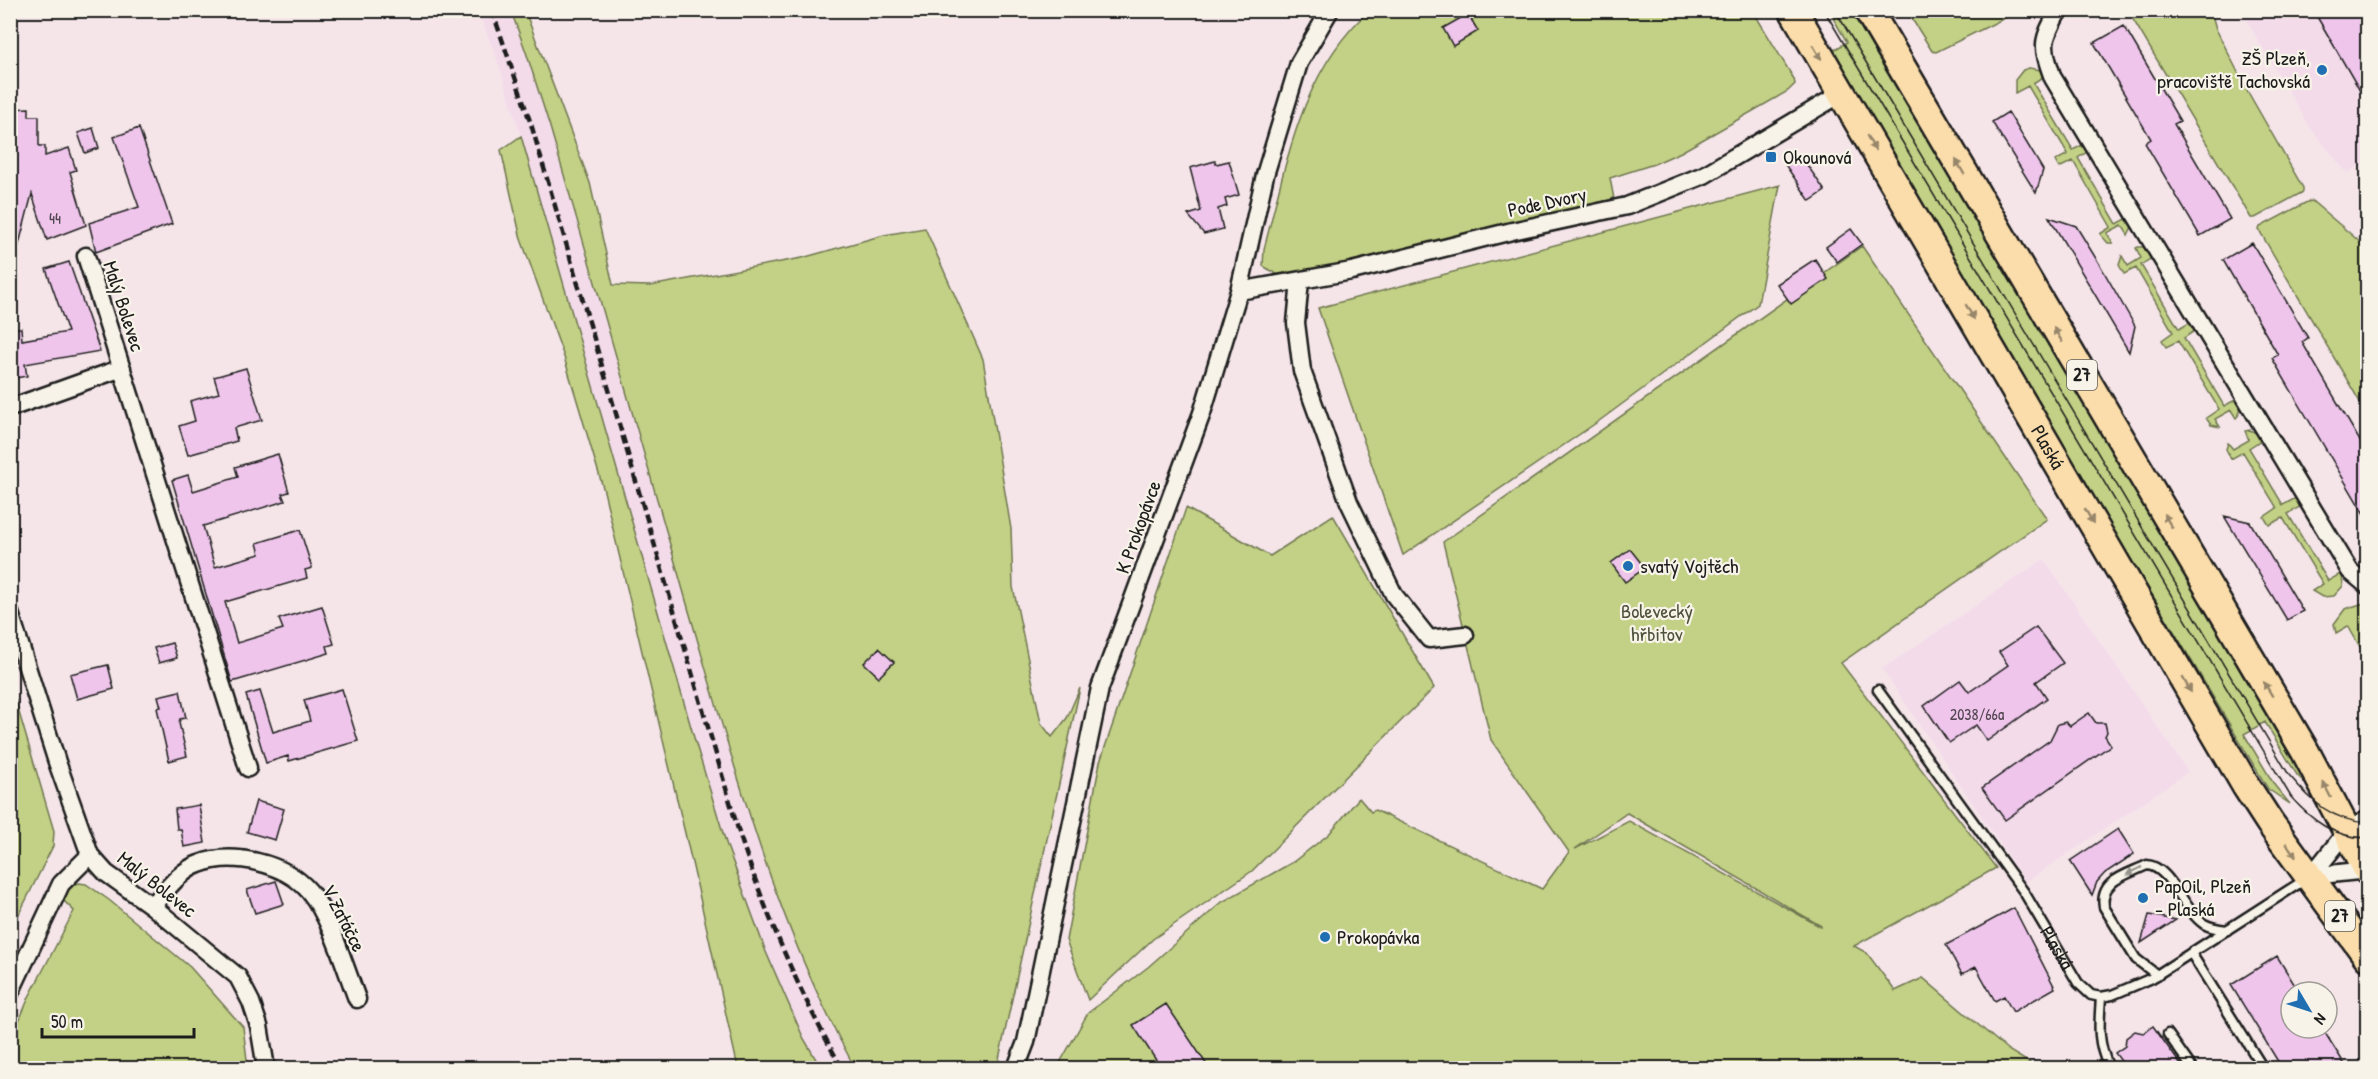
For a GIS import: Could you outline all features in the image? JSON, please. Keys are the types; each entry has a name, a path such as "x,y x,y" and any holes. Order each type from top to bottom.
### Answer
{"main road":[{"name":"Plaská","path":"1793,10 2246,786 2367,957"},
{"name":"27","path":"1868,10 2310,759 2357,825 2367,870"}],"street":[{"name":"K Prokopávce","path":"1016,1068 1026,1042 1100,688 1202,412 1239,291 1266,175 1299,63 1330,10"},
{"path":"2059,10 2045,35 2045,57 2053,78 2350,571 2367,586"},
{"name":"Pode Dvory","path":"1239,291 1352,271 1512,231 1627,206 1704,175 1842,93"},
{"name":"Malý Bolevec","path":"86,256 248,768"},
{"path":"1300,281 1296,323 1302,370 1349,502 1394,596 1429,639 1465,634"},
{"name":"Malý Bolevec","path":"10,408 122,368"},
{"name":"Malý Bolevec","path":"11,616 57,762 90,855 106,873 152,906 238,977 251,1002 259,1026 266,1068"},
{"path":"2311,876 2357,825"},
{"path":"10,993 61,884 90,855"},
{"name":"V Zatáčce","path":"152,906 179,877 198,864 227,859 244,860 272,867 298,880 310,892 325,918 357,999"},
{"path":"2311,876 2367,870"}],"lane":[{"name":"Plaská","path":"1878,690 2024,892 2078,983 2091,995 2101,997"},
{"path":"2157,975 2136,959 2104,907 2102,898 2109,884 2147,865 2154,865 2164,874 2200,920 2213,928 2227,930"},
{"path":"2109,1068 2100,1047 2098,1027 2101,997 2117,993 2157,975 2311,876"},
{"path":"2191,953 2263,1068"},
{"path":"2168,1034 2192,1068"}],"shaded area":[{"path":"478,11 511,11 526,52 550,127 756,836 795,941 830,1024 855,1068 821,1068 803,1037 766,952 727,846 521,136 498,62"},
{"name":"ZŠ Plzeň, pracoviště Tachovská","path":"2241,11 2367,11 2367,161 2347,173 2311,129"},
{"path":"2044,559 2188,772 2026,882 1882,669"}],"green space":[{"path":"1932,10 2019,11 1936,52 1932,51 1907,11 1929,12"},
{"path":"511,11 525,11 590,183 613,285 650,286 802,258 884,235 925,228 983,359 1011,529 1013,587 1041,723 1052,737 1067,718 1080,688 997,1068 855,1068 827,1014 780,902 740,786 550,127"},
{"path":"1369,11 1753,11 1795,84 1788,91 1681,152 1654,164 1610,178 1614,199 1301,273 1278,275 1263,266 1264,249 1299,121 1327,62 1346,35"},
{"path":"1829,11 1853,11 2300,771 2304,782 2297,775 2265,722 2244,734 2275,786 2290,804 2268,789 1829,53 1847,42"},
{"path":"2128,11 2211,11 2216,29 2248,92 2303,188 2303,192 2251,218"},
{"path":"2029,68 2041,70 2046,75 2033,83 2073,150 2086,143 2090,150 2078,158 2117,224 2130,217 2133,225 2128,235 2122,225 2107,233 2113,243 2108,243 2100,234 2111,227 2073,161 2059,168 2055,161 2068,154 2028,86 2015,93 2015,80 2023,70"},
{"path":"521,136 727,846 766,952 803,1037 821,1068 738,1068 604,491 564,357 521,239 501,150"},
{"path":"1780,185 1758,304 1599,421 1403,555 1318,308"},
{"path":"2312,201 2367,248 2367,414 2259,230 2260,227"},
{"name":"Bolevecký hřbitov","path":"1862,246 2047,519 1841,663 1996,868 1854,946 1867,953 1895,991 1923,978 2008,1050 2038,1068 1057,1068 1088,1013 1148,967 1222,902 1293,862 1329,834 1359,798 1371,812 1375,810 1542,889 1569,852 1491,740 1443,542","holes":["1627,813 1821,926 1629,821 1575,849"]},
{"path":"2145,247 2153,257 2141,265 2179,329 2191,322 2196,330 2184,338 2224,406 2237,399 2240,404 2241,409 2236,418 2231,410 2215,419 2220,427 2211,425 2206,418 2219,409 2178,341 2166,347 2162,340 2173,332 2136,268 2124,274 2119,265 2122,256 2128,266 2141,258 2136,248"},
{"path":"2250,430 2258,434 2261,440 2249,448 2283,505 2296,498 2301,506 2288,514 2328,581 2342,573 2343,586 2334,596 2322,597 2312,591 2323,584 2283,518 2269,525 2264,517 2277,508 2243,452 2231,459 2226,449 2228,443 2233,449 2249,440 2245,431"},
{"path":"1186,508 1270,556 1333,515 1434,688 1252,871 1153,939 1088,1000 1066,940 1100,762"},
{"path":"2367,603 2367,659 2348,626 2336,633 2334,624 2345,609"},
{"path":"10,682 54,831 53,846 11,930"},
{"path":"86,884 109,900 190,967 243,1027 248,1068 11,1068 11,1040 29,997 74,911 62,899 70,885"}],"building":[{"path":"2313,10 2367,10 2367,103 2326,32"},
{"path":"1468,14 1478,31 1453,46 1443,28"},
{"path":"2124,26 2180,121 2174,124 2230,219 2200,236 2145,143 2151,139 2094,43"},
{"path":"29,108 29,116 39,116 39,146 45,146 45,156 69,148 76,170 70,172 86,225 47,240 32,194 16,256 10,255 10,109"},
{"path":"2008,112 2043,170 2036,193 1992,122"},
{"path":"93,128 99,148 85,153 78,133"},
{"path":"139,128 172,224 96,252 89,223 139,207 114,137"},
{"path":"1801,156 1825,191 1810,201 1786,166"},
{"path":"1215,161 1216,164 1229,161 1239,195 1225,199 1227,206 1218,209 1223,229 1204,234 1188,215 1201,211 1190,168"},
{"path":"2049,217 2076,226 2100,265 2135,326 2129,352"},
{"path":"1851,229 1862,244 1837,262 1826,247"},
{"path":"2252,243 2308,338 2302,342 2367,453 2367,519 2272,358 2278,355 2223,260"},
{"path":"1815,259 1828,279 1791,304 1777,284"},
{"path":"69,262 100,351 25,364 27,376 10,379 10,328 21,328 22,340 68,332 46,269"},
{"path":"246,368 262,420 234,428 237,441 188,455 179,426 195,421 190,401 219,393 214,377"},
{"path":"278,454 289,492 282,494 285,501 203,526 215,567 260,554 257,543 300,530 312,568 305,570 307,578 225,602 237,643 283,629 279,619 322,606 334,644 327,646 329,653 232,682 172,480 188,475 193,491 238,477 235,467"},
{"path":"2224,516 2250,522 2303,611 2287,620"},
{"name":"svatý Vojtěch","path":"1630,549 1645,568 1625,582 1611,563"},
{"path":"2036,627 2063,663 2036,682 2047,698 1987,741 1976,725 1949,743 1924,706 1960,680 1969,692 2008,665 1999,652"},
{"path":"172,643 177,658 159,663 154,648"},
{"path":"879,648 894,662 879,677 864,663"},
{"path":"108,665 114,689 77,699 70,674"},
{"path":"342,689 358,741 289,761 288,756 266,763 246,695 260,691 273,732 310,721 304,700"},
{"path":"180,691 186,718 180,719 179,723 187,756 169,761 157,708 161,707 158,696"},
{"path":"2089,713 2096,723 2105,723 2107,732 2105,736 2111,745 2005,820 1982,788 2050,740 2058,724 2066,722 2070,726"},
{"path":"256,801 284,809 275,840 247,832"},
{"path":"199,805 205,843 184,847 181,829 177,829 175,809"},
{"path":"2118,829 2134,854 2105,873 2097,882 2092,895 2070,861"},
{"path":"276,881 284,904 255,913 247,890"},
{"path":"2014,908 2055,988 2013,1012 2004,996 1995,1001 1976,967 1962,974 1946,945"},
{"path":"2149,915 2176,920 2141,943"},
{"path":"2277,956 2292,980 2279,980 2279,1040 2330,1040 2347,1068 2282,1068 2231,985"},
{"path":"1166,1004 1209,1068 1161,1068 1133,1025"},
{"path":"2153,1026 2183,1068 2126,1068 2115,1053 2125,1046 2126,1038 2135,1031 2143,1033"}],"tram line":[{"path":"1824,10 2291,797 2307,814 2325,826 2345,835 2368,838"},
{"path":"1835,10 2289,775 2323,808 2344,818 2368,823"}],"railway":[{"path":"492,10 531,124 740,836 785,955 842,1068"}],"place":[{"name":"ZŠ Plzeň, pracoviště Tachovská","path":"2322,70"},
{"name":"Okounová","path":"1771,157"},
{"name":"svatý Vojtěch","path":"1628,566"},
{"name":"PapOil, Plzeň - Plaská","path":"2143,898"},
{"name":"Prokopávka","path":"1325,937"}]}
